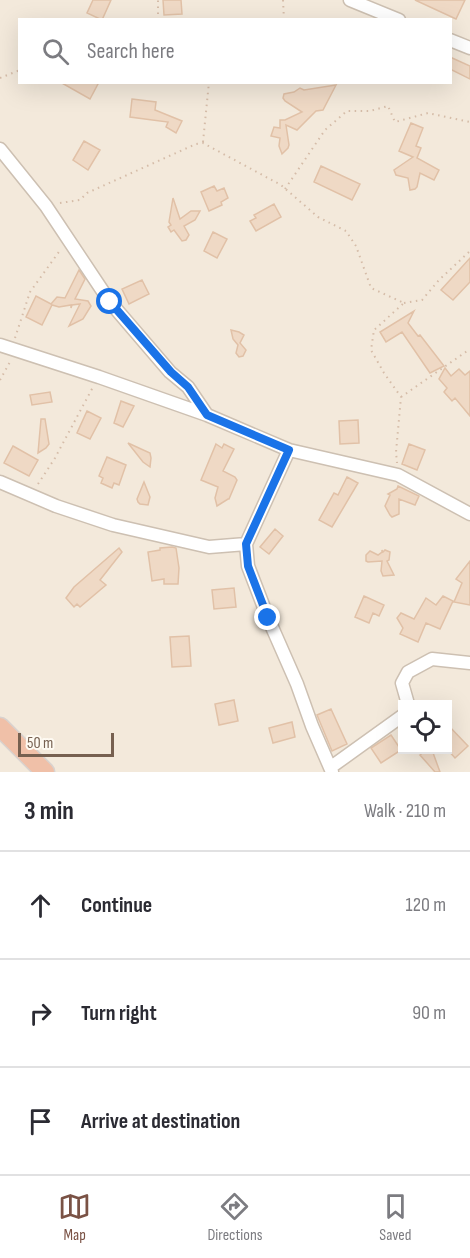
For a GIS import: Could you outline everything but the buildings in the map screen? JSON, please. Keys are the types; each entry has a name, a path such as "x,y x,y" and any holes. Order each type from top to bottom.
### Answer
{"highway":[{"path":"0,727 43,772"}],"street":[{"path":"350,0 394,18"},
{"path":"452,41 470,48"},
{"path":"0,149 46,206 110,302 171,372 188,387 207,415"},
{"path":"9,348 207,415 289,450 398,475 470,514"},
{"path":"289,450 246,544 248,566 331,770 398,719"},
{"path":"0,482 56,506 162,538 209,547 246,544"},
{"path":"407,700 402,683 408,672 432,659 470,663"}],"path":[{"path":"158,0 158,18"},
{"path":"283,0 284,18"},
{"path":"0,78 18,71"},
{"path":"203,143 209,84"},
{"path":"285,189 325,130 347,111 370,111 388,106 395,122 428,113 470,122"},
{"path":"46,206 80,200 87,193 125,175 203,143 285,189 318,217 346,231 356,246 371,288 405,303"},
{"path":"0,380 9,348 30,292 68,239"},
{"path":"398,475 396,452 401,398 371,350 374,330 405,303 422,300 439,280 470,251"},
{"path":"401,398 470,349"},
{"path":"31,496 55,458 99,377"}],"shaded area":[{"path":"0,0 470,0 470,772 0,772"}],"route":[{"path":"110,302 171,372 188,387 207,415 289,450 246,544 248,566 268,618"}]}
